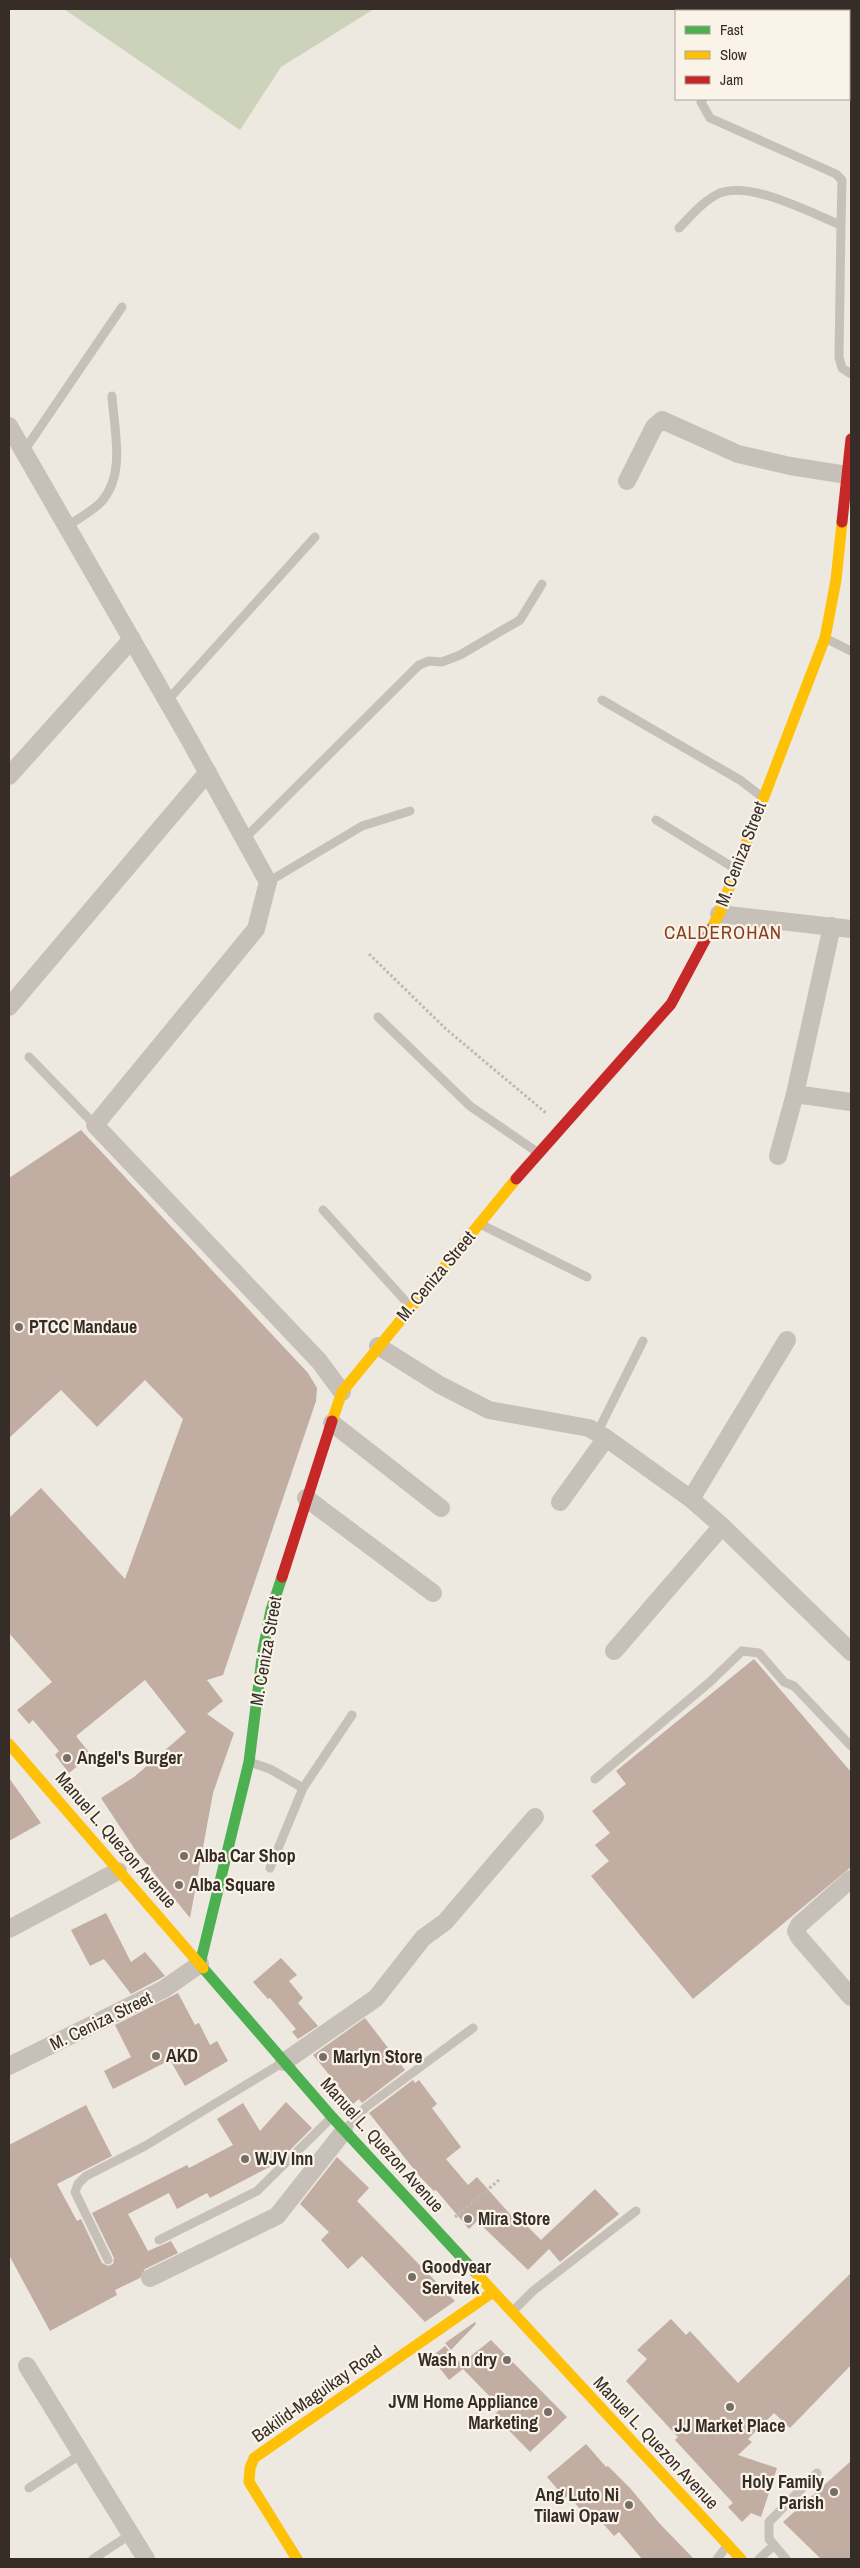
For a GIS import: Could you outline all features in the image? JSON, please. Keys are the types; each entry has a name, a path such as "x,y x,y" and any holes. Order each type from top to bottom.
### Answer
{"street":[{"path":"628,480 654,427 662,420 738,454 790,466 847,475"},
{"path":"9,426 208,772 268,882 256,929 95,1125 319,1361 342,1392"},
{"name":"M. Ceniza Street","path":"9,2066 164,1989 200,1964 249,1762 263,1650 271,1610 342,1392 538,1152 671,1004 719,914 825,638 836,580 851,439"},
{"path":"9,776 132,640"},
{"path":"9,1007 208,772"},
{"path":"719,914 851,929"},
{"path":"778,1156 795,1094 832,926"},
{"path":"795,1094 851,1102"},
{"path":"691,1499 787,1340"},
{"path":"378,1346 440,1385 489,1410 589,1428 691,1499 722,1526 851,1652"},
{"path":"332,1423 442,1508"},
{"path":"560,1502 601,1436"},
{"path":"306,1498 433,1593"},
{"path":"614,1650 722,1526"},
{"name":"Manuel L. Quezon Avenue","path":"9,1744 344,2131 741,2559"},
{"path":"284,2062 376,1998 423,1938 445,1922 535,1817"},
{"path":"9,1929 118,1871"},
{"path":"851,1879 799,1924 796,1931 851,1996"},
{"path":"150,2278 277,2216 344,2131"},
{"name":"Bakilid-Maguikay Road","path":"297,2559 250,2482 250,2468 254,2458 493,2292"},
{"path":"27,2366 146,2559"}],"lane":[{"path":"703,100 710,118 836,174 842,180 839,357 842,368 851,374"},
{"path":"679,228 708,200 721,193 743,190 786,203 841,225"},
{"path":"24,451 122,307"},
{"path":"67,526 101,502 113,484 117,468 112,396"},
{"path":"167,701 315,538"},
{"path":"244,839 418,665 429,661 442,662 460,655 520,620 542,584"},
{"path":"825,638 851,651"},
{"path":"602,700 740,780 763,798"},
{"path":"268,882 362,826 410,811"},
{"path":"656,820 736,869"},
{"path":"378,1017 470,1106 538,1152"},
{"path":"29,1057 95,1125"},
{"path":"323,1210 411,1307"},
{"path":"480,1224 586,1277"},
{"path":"601,1436 643,1341"},
{"path":"595,1779 711,1681 742,1651 759,1653 784,1682 794,1686 851,1746"},
{"path":"270,1868 303,1788 352,1715"},
{"path":"249,1762 270,1769 303,1788"},
{"path":"344,2131 366,2107 473,2028"},
{"path":"108,2260 75,2192 78,2184 86,2176 146,2146 284,2062"},
{"path":"159,2240 257,2191 332,2117"},
{"path":"512,2312 533,2290 636,2211"},
{"path":"29,2488 81,2454"},
{"path":"786,2559 773,2546 767,2531 769,2522 818,2473"},
{"path":"93,2559 130,2534"},
{"path":"717,2559 728,2546"},
{"path":"759,2559 773,2546"}],"path":[{"path":"369,954 446,1029 561,1126"},
{"path":"437,2232 499,2180"}],"green space":[{"path":"64,9 374,9 281,67 240,130"}],"building":[{"path":"81,1130 308,1373 317,1388 316,1401 223,1675 207,1680 223,1701 207,1714 234,1733 213,1793 190,1918 136,1851 101,1798 134,1777 186,1732 145,1680 76,1736 91,1755 69,1773 55,1755 59,1751 33,1720 29,1724 17,1710 52,1682 9,1633 9,1518 41,1488 125,1579 183,1419 145,1380 97,1427 61,1390 9,1438 9,1178"},
{"path":"754,1659 851,1772 851,1867 693,1999 591,1876 609,1861 595,1845 610,1833 592,1811 626,1784 616,1771"},
{"path":"9,1778 41,1823 9,1841"},
{"path":"106,1913 131,1962 145,1952 165,1976 131,1994 104,1959 90,1966 71,1930"},
{"path":"281,1958 297,1975 289,1981 303,1998 298,2003 318,2026 298,2039 292,2032 296,2029 270,1998 268,1999 253,1982"},
{"path":"178,1993 195,2025 199,2023 210,2045 217,2041 228,2061 185,2086 170,2060 113,2089 104,2071 131,2057 115,2025"},
{"path":"365,2018 405,2070 362,2103 359,2099 353,2104 313,2055"},
{"path":"413,2080 415,2083 419,2080 437,2104 432,2108 461,2147 446,2159 468,2185 477,2177 515,2220 518,2217 541,2240 595,2189 619,2214 560,2262 549,2249 528,2270 477,2221 469,2229 436,2190 434,2191 421,2178 369,2113"},
{"path":"286,2102 312,2128 277,2163 210,2198 207,2193 177,2209 169,2193 128,2214 148,2251 171,2241 178,2253 145,2269 140,2278 115,2290 117,2295 50,2331 9,2255 9,2145 86,2105 112,2156 57,2184 77,2221 81,2219 102,2263 108,2266 113,2264 114,2258 92,2213 187,2165 189,2168 233,2145 217,2119 243,2103 260,2131"},
{"path":"337,2157 369,2188 357,2201 455,2301 425,2322 362,2256 348,2269 321,2240 329,2232 300,2204"},
{"name":"JJ Market Place","path":"851,2273 851,2365 790,2428 774,2413 748,2439 752,2442 738,2455 777,2468 761,2517 751,2513 742,2522 728,2507 733,2503 675,2440 678,2437 626,2381 647,2359 637,2350 671,2319 686,2335 690,2331 738,2383"},
{"path":"475,2322 476,2324 451,2350 445,2343"},
{"path":"491,2340 567,2417 530,2452 494,2415 501,2408 463,2369 449,2380 431,2357 445,2346 461,2364"},
{"path":"586,2444 606,2467 608,2466 630,2488 660,2524 694,2559 642,2559 619,2532 614,2536 593,2512 587,2517 568,2495 565,2498 547,2477"},
{"name":"Holy Family Parish","path":"851,2461 851,2559 821,2559 783,2522"}],"traffic: fast":[{"path":"200,1964 249,1762 263,1650 271,1610 282,1577"},
{"path":"203,1968 332,2117 477,2274"}],"traffic: slow":[{"path":"711,929 719,914 825,638 836,580 842,522"},
{"path":"332,1421 342,1392 516,1179"},
{"path":"9,1744 203,1968"},
{"path":"477,2274 741,2559"},
{"path":"297,2559 249,2482 250,2468 254,2458 493,2292"}],"traffic: jam":[{"path":"842,522 851,439"},
{"path":"516,1179 671,1004 711,929"},
{"path":"282,1577 332,1421"}],"place":[{"name":"PTCC Mandaue","path":"19,1327"},
{"name":"Angel's Burger","path":"67,1758"},
{"name":"Alba Car Shop","path":"184,1856"},
{"name":"Alba Square","path":"179,1885"},
{"name":"AKD","path":"156,2056"},
{"name":"Marlyn Store","path":"323,2057"},
{"name":"WJV Inn","path":"245,2159"},
{"name":"Mira Store","path":"468,2219"},
{"name":"Goodyear Servitek","path":"412,2277"},
{"name":"Wash n dry","path":"507,2360"},
{"name":"JJ Market Place","path":"730,2407"},
{"name":"JVM Home Appliance Marketing","path":"548,2412"},
{"name":"Holy Family Parish","path":"834,2492"},
{"name":"Ang Luto Ni Tilawi Opaw","path":"629,2505"}],"district":[{"name":"CALDEROHAN","path":"723,932"}]}
